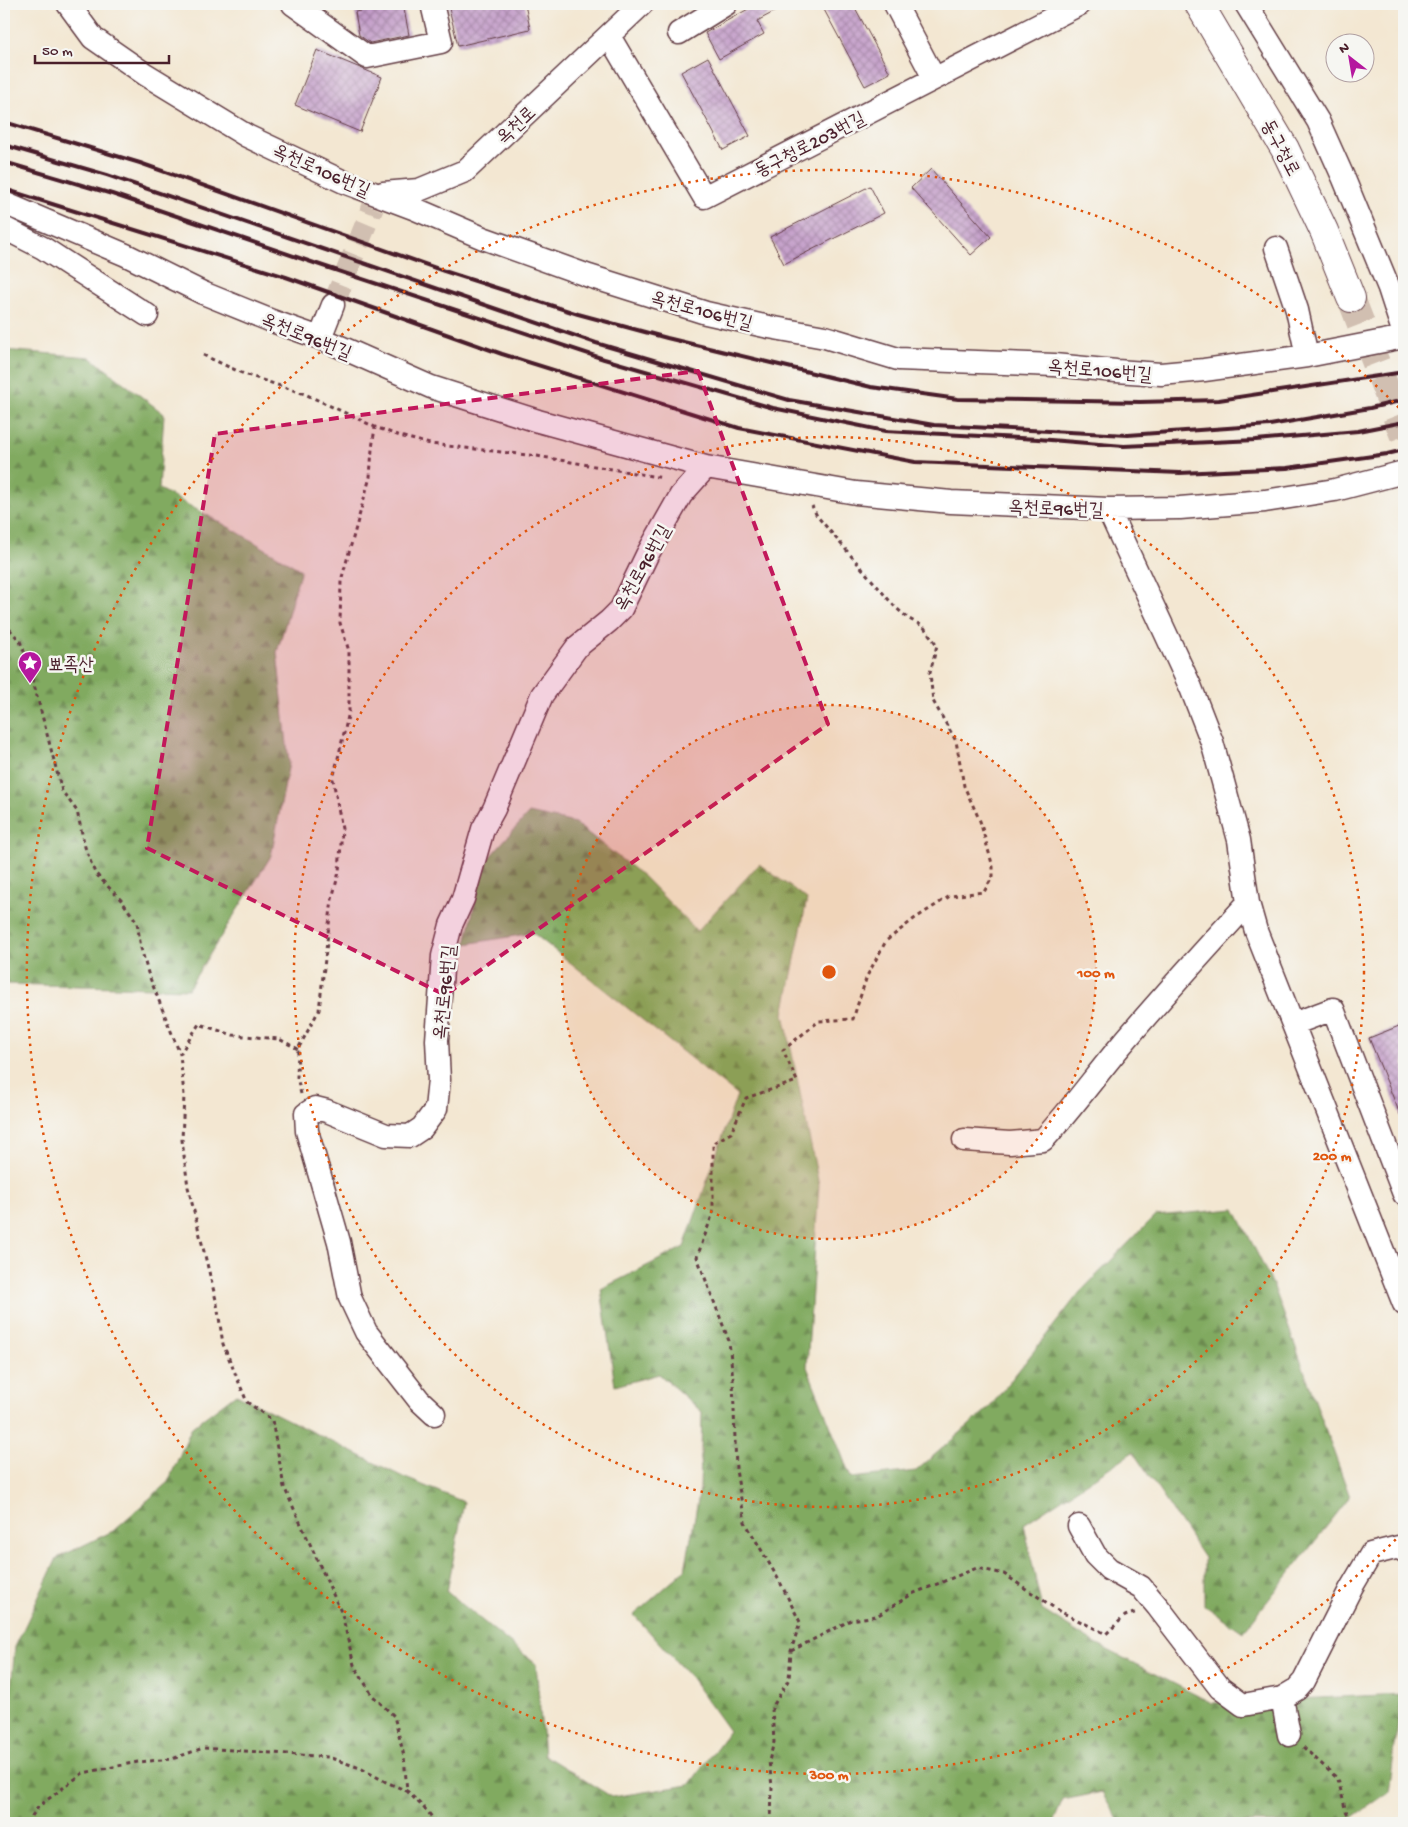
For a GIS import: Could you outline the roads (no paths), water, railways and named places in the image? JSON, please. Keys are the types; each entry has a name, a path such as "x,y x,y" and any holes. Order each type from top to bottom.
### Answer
{"main road":[{"name":"동구청로","path":"1198,4 1285,149 1324,231 1351,298"}],"street":[{"name":"옥천로106번길","path":"68,4 93,38 145,74 247,136 344,182 375,200 625,287 706,313 825,337 898,359 1054,364 1161,374 1307,356 1404,335"},
{"path":"293,4 367,57 441,42 432,4"},
{"name":"옥천로","path":"375,200 419,190 464,170 642,4"},
{"path":"679,32 726,4"},
{"path":"895,4 934,78"},
{"name":"동구청로203번길","path":"609,36 704,197 1080,4"},
{"path":"1246,4 1318,121 1389,288 1404,335"},
{"name":"옥천로96번길","path":"4,203 118,251 203,293 320,338 431,387 538,422 706,467 856,493 951,502 1108,509 1180,508 1265,500 1335,490 1404,472"},
{"path":"4,228 43,248 147,315"},
{"path":"1276,248 1297,310 1307,356"},
{"path":"320,338 333,305"},
{"name":"옥천로96번길","path":"434,1414 413,1392 366,1332 350,1298 339,1242 307,1131 306,1114 315,1108 386,1135 410,1136 422,1128 436,1109 439,1080 437,1040 443,956 452,925 463,899 482,828 494,809 542,695 577,647 609,622 621,609 647,555 682,495 706,467"},
{"path":"1108,509 1191,688 1212,742 1239,840 1248,903 1256,931 1404,1304"},
{"path":"964,1140 1010,1143 1043,1140 1186,970 1248,903"},
{"path":"1293,1024 1334,1009 1404,1194"},
{"path":"1079,1526 1094,1555 1109,1569 1140,1587 1158,1607 1220,1688 1243,1705 1282,1698 1297,1690 1304,1682 1351,1588 1371,1554 1399,1547 1404,1551"},
{"path":"1282,1698 1289,1736"}],"tunnel":[{"path":"333,305 373,207"},
{"path":"1351,298 1404,436"}],"railway":[{"path":"4,122 140,163 444,271 578,314 667,338 871,387 958,399 1140,402 1219,400 1404,372"},
{"path":"4,145 107,175 596,343 789,400 934,425 1128,435 1270,425 1370,408 1404,400"},
{"path":"4,162 112,194 604,359 773,408 885,431 1038,439 1124,446 1256,440 1358,431 1404,422"},
{"path":"4,189 286,277 502,354 739,428 915,462 1180,473 1287,468 1404,450"}],"place":[{"name":"뾰족산","path":"30,684"}]}
